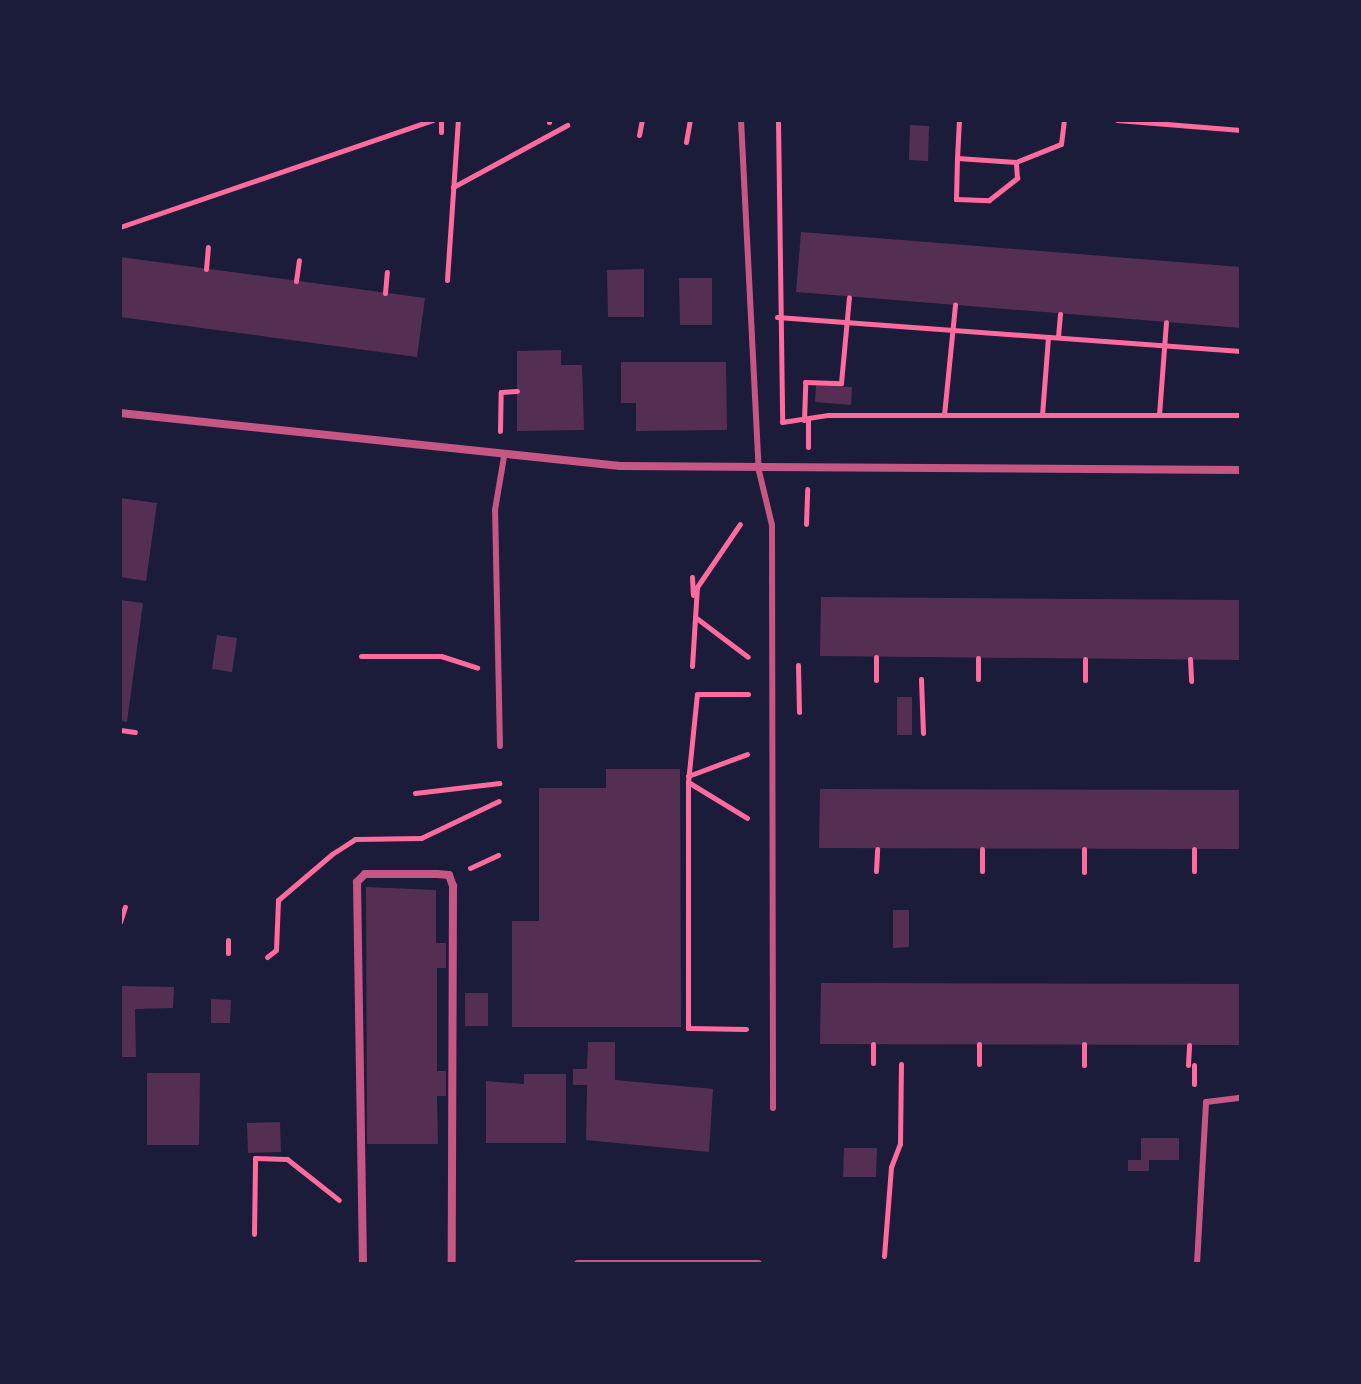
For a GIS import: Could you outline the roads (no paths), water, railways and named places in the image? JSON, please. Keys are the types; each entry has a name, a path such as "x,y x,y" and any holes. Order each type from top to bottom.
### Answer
{"street":[{"path":"120,413 504,457 759,471 1241,470"},
{"path":"363,1264 357,882 365,874 452,878 452,1264"},
{"path":"578,1264 758,1264"}],"lane":[{"path":"741,120 759,471 772,525 773,1108"},
{"path":"500,746 495,510 504,457"},
{"path":"1197,1264 1206,1102 1241,1098"}]}
